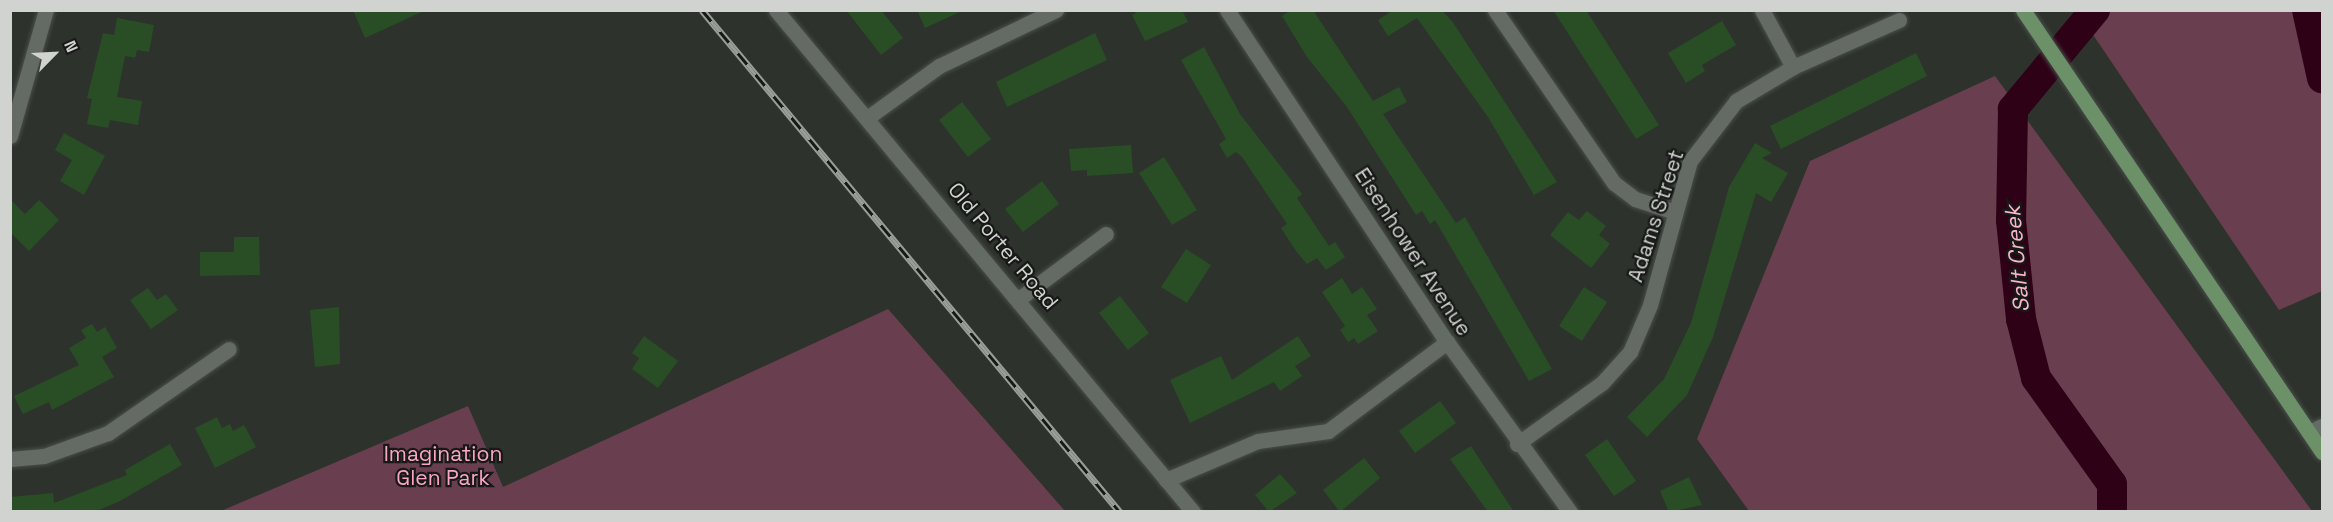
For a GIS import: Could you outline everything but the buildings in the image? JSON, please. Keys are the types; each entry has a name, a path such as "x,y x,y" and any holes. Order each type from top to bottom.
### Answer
{"main road":[{"path":"2023,10 2092,112 2316,429 2322,452"}],"street":[{"path":"10,136 46,10"},
{"name":"Old Porter Road","path":"776,10 1020,298 1193,512"},
{"path":"867,118 939,66 1056,10"},
{"name":"Eisenhower Avenue","path":"1227,10 1447,342 1517,444 1570,512"},
{"path":"1495,10 1614,183 1635,199 1674,212"},
{"path":"1762,10 1793,67"},
{"name":"Adams Street","path":"1517,444 1602,383 1630,352 1650,305 1690,161 1711,129 1736,101 1793,67 1899,20"},
{"path":"1020,298 1106,234"},
{"path":"1166,480 1258,441 1328,431 1447,342"},
{"path":"10,459 44,456 108,433 230,349"}],"green space":[{"path":"2077,11 2322,11 2322,291 2279,310"},
{"path":"1995,76 2312,511 1749,511 1697,439 1810,161"},
{"name":"Imagination Glen Park","path":"888,309 1065,511 221,511 468,406 503,487"}],"waterway":[{"name":"Salt Creek","path":"2095,10 2013,109 2011,220 2021,319 2036,378 2112,484 2112,512"},
{"name":"Salt Creek","path":"2307,10 2322,78"}],"railway":[{"path":"702,10 1120,512"}]}
